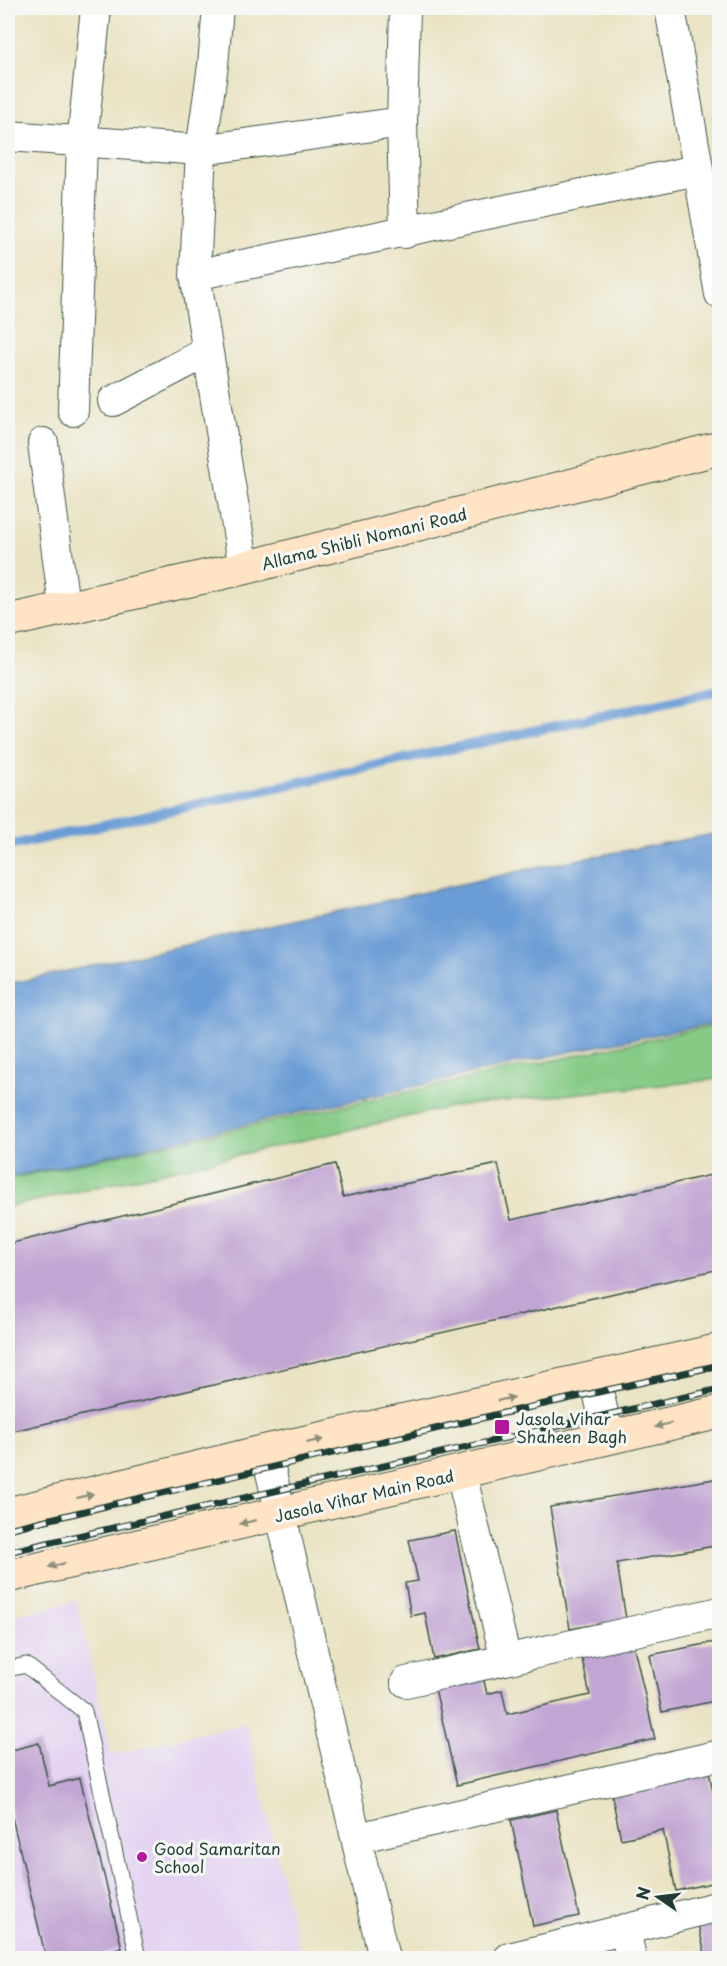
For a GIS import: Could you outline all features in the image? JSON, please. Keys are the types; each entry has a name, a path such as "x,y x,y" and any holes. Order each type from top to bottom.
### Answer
{"street":[{"path":"73,411 82,143 96,8"},
{"path":"218,8 213,65 201,150 195,275 244,568"},
{"path":"405,8 402,122 405,233"},
{"path":"670,8 704,154 720,294"},
{"path":"8,136 201,150 402,122"},
{"path":"195,275 405,233 704,154"},
{"path":"113,401 207,352"},
{"path":"43,443 64,606"},
{"name":"Allama Shibli Nomani Road","path":"8,621 64,606 244,568 720,448"},
{"path":"8,1514 266,1451 720,1350"},
{"path":"595,1379 609,1438"},
{"name":"Jasola Vihar Main Road","path":"8,1576 720,1412"},
{"path":"266,1451 384,1959"},
{"path":"461,1473 506,1660"},
{"path":"406,1682 720,1612"},
{"path":"357,1838 720,1755"},
{"path":"509,1959 720,1906"},
{"path":"625,1929 631,1959"}],"lane":[{"path":"8,1669 26,1665 84,1711 138,1959"}],"shaded area":[{"name":"Good Samaritan School","path":"76,1601 112,1755 246,1723 301,1958 8,1958 8,1617"}],"green space":[{"path":"719,1024 719,1079 455,1106 8,1207 8,1179"}],"water":[{"path":"719,833 719,1022 573,1051 8,1178 8,984 538,867"}],"building":[{"path":"335,1164 343,1197 498,1164 511,1220 720,1173 720,1269 8,1432 8,1244"},
{"path":"720,1478 720,1545 617,1563 626,1619 570,1629 550,1507"},
{"path":"455,1531 480,1649 434,1659 425,1613 411,1616 405,1583 418,1581 409,1540"},
{"path":"632,1639 655,1739 457,1785 434,1684 482,1673 487,1694 502,1690 507,1714 590,1695 580,1650"},
{"path":"720,1641 720,1700 662,1712 650,1655"},
{"path":"39,1743 49,1786 80,1778 122,1948 87,1958 46,1958 10,1809 8,1809 8,1751"},
{"path":"708,1767 720,1826 720,1881 676,1891 663,1830 621,1839 610,1787"},
{"path":"556,1810 579,1916 533,1926 511,1820"},
{"path":"720,1914 720,1958 706,1958 697,1920"},
{"path":"602,1939 607,1958 533,1958"}],"waterway":[{"path":"8,846 720,690"}],"railway":[{"path":"8,1529 499,1414 720,1365"},
{"path":"8,1552 720,1389"}],"place":[{"name":"Jasola Vihar Shaheen Bagh","path":"502,1427"},
{"name":"Good Samaritan School","path":"142,1857"}]}
